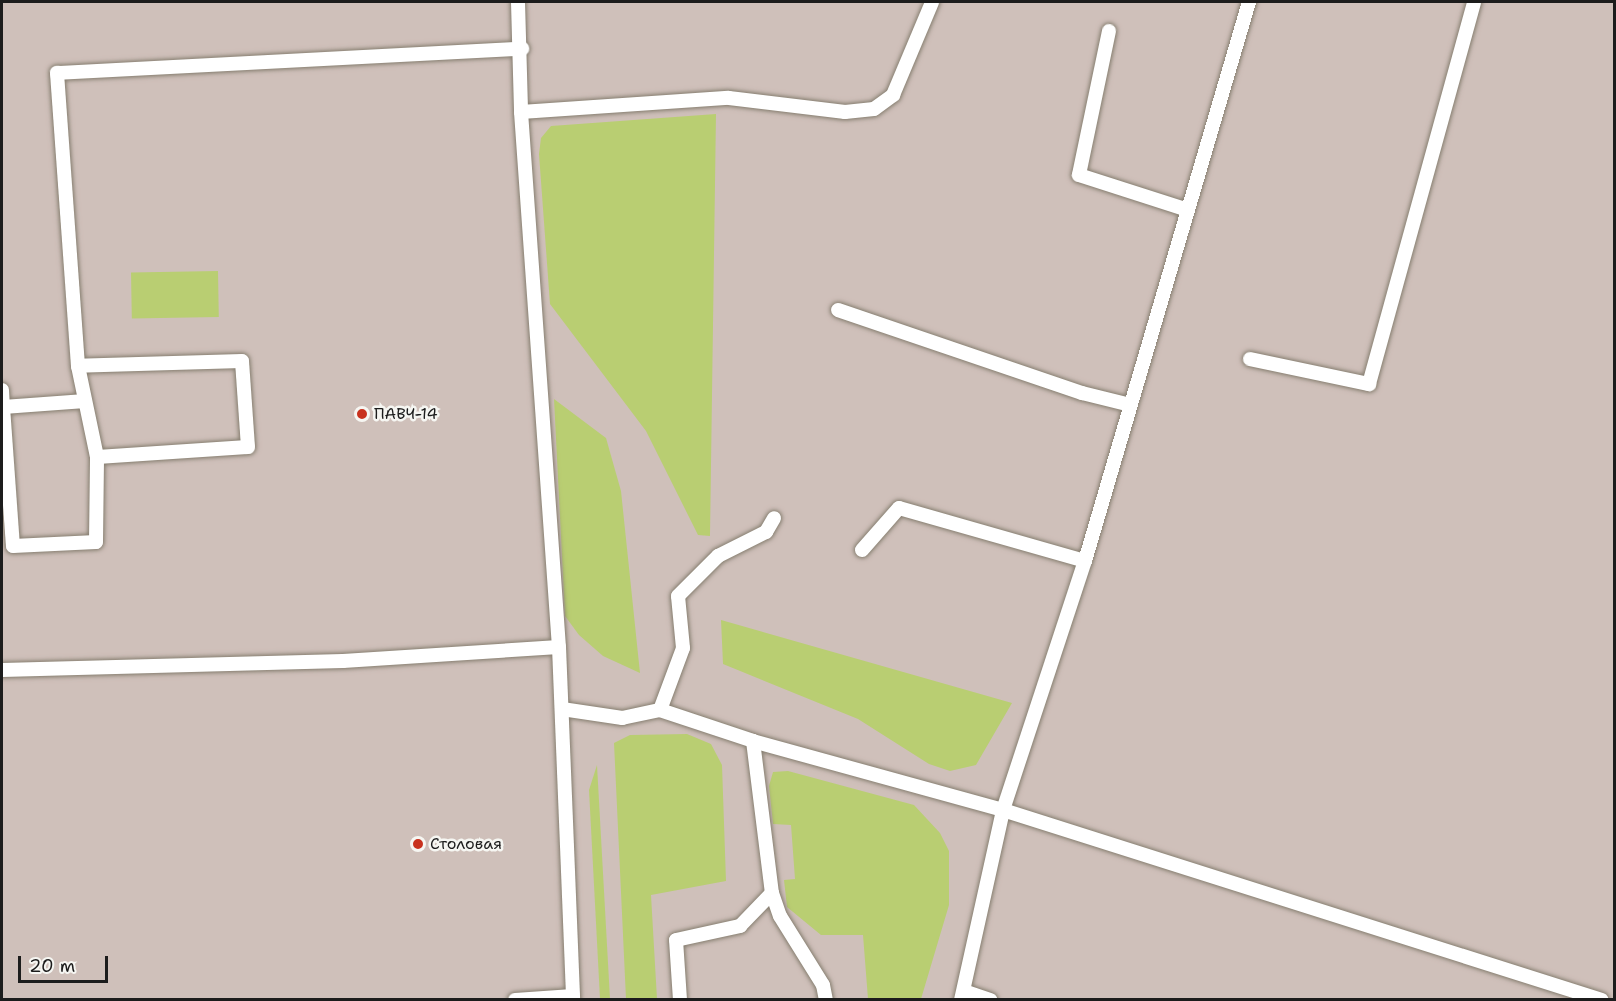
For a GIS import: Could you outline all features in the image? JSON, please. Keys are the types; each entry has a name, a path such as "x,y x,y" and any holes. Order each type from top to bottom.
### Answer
{"lane":[{"path":"515,999 573,998 559,647 521,112 522,49 518,2"},
{"path":"521,112 729,98 845,112 874,109 893,95 932,2"},
{"path":"990,999 963,995 1003,810 1085,561 1249,2"},
{"path":"1250,359 1369,384 1474,2"},
{"path":"1109,31 1079,175 1188,210"},
{"path":"2,390 13,546 96,542 97,457 78,366 57,73 522,49"},
{"path":"838,310 1082,393 1131,405"},
{"path":"78,366 242,361 248,447 97,457"},
{"path":"3,407 85,401"},
{"path":"862,550 899,508 1085,561"},
{"path":"660,710 683,648 678,596 718,556 766,532 774,518"},
{"path":"2,670 343,661 559,647"},
{"path":"562,709 622,718 660,710 753,741 1003,810 1602,999"},
{"path":"753,741 772,893 780,916 823,985 826,999"},
{"path":"680,999 676,940 740,926 772,893"}],"shaded area":[{"path":"2,2 1614,2 1614,1000 2,1000"}],"green space":[{"path":"716,114 710,536 698,535 646,431 550,304 539,154 541,138 551,126"},
{"path":"218,271 219,317 132,319 131,273"},
{"path":"554,399 606,438 621,491 640,673 603,656 579,635 565,616"},
{"path":"721,620 1012,703 976,765 950,771 929,764 858,719 723,664"},
{"path":"687,734 711,744 722,765 726,881 651,895 657,999 626,999 614,743 630,735"},
{"path":"597,765 610,999 600,999 589,790"},
{"path":"788,771 914,805 940,833 949,851 949,905 921,999 868,999 863,935 821,935 787,907 784,880 795,879 791,825 773,824 769,786 773,772"}],"place":[{"name":"ПАВЧ-14","path":"362,414"},
{"name":"Столовая","path":"418,844"}]}
